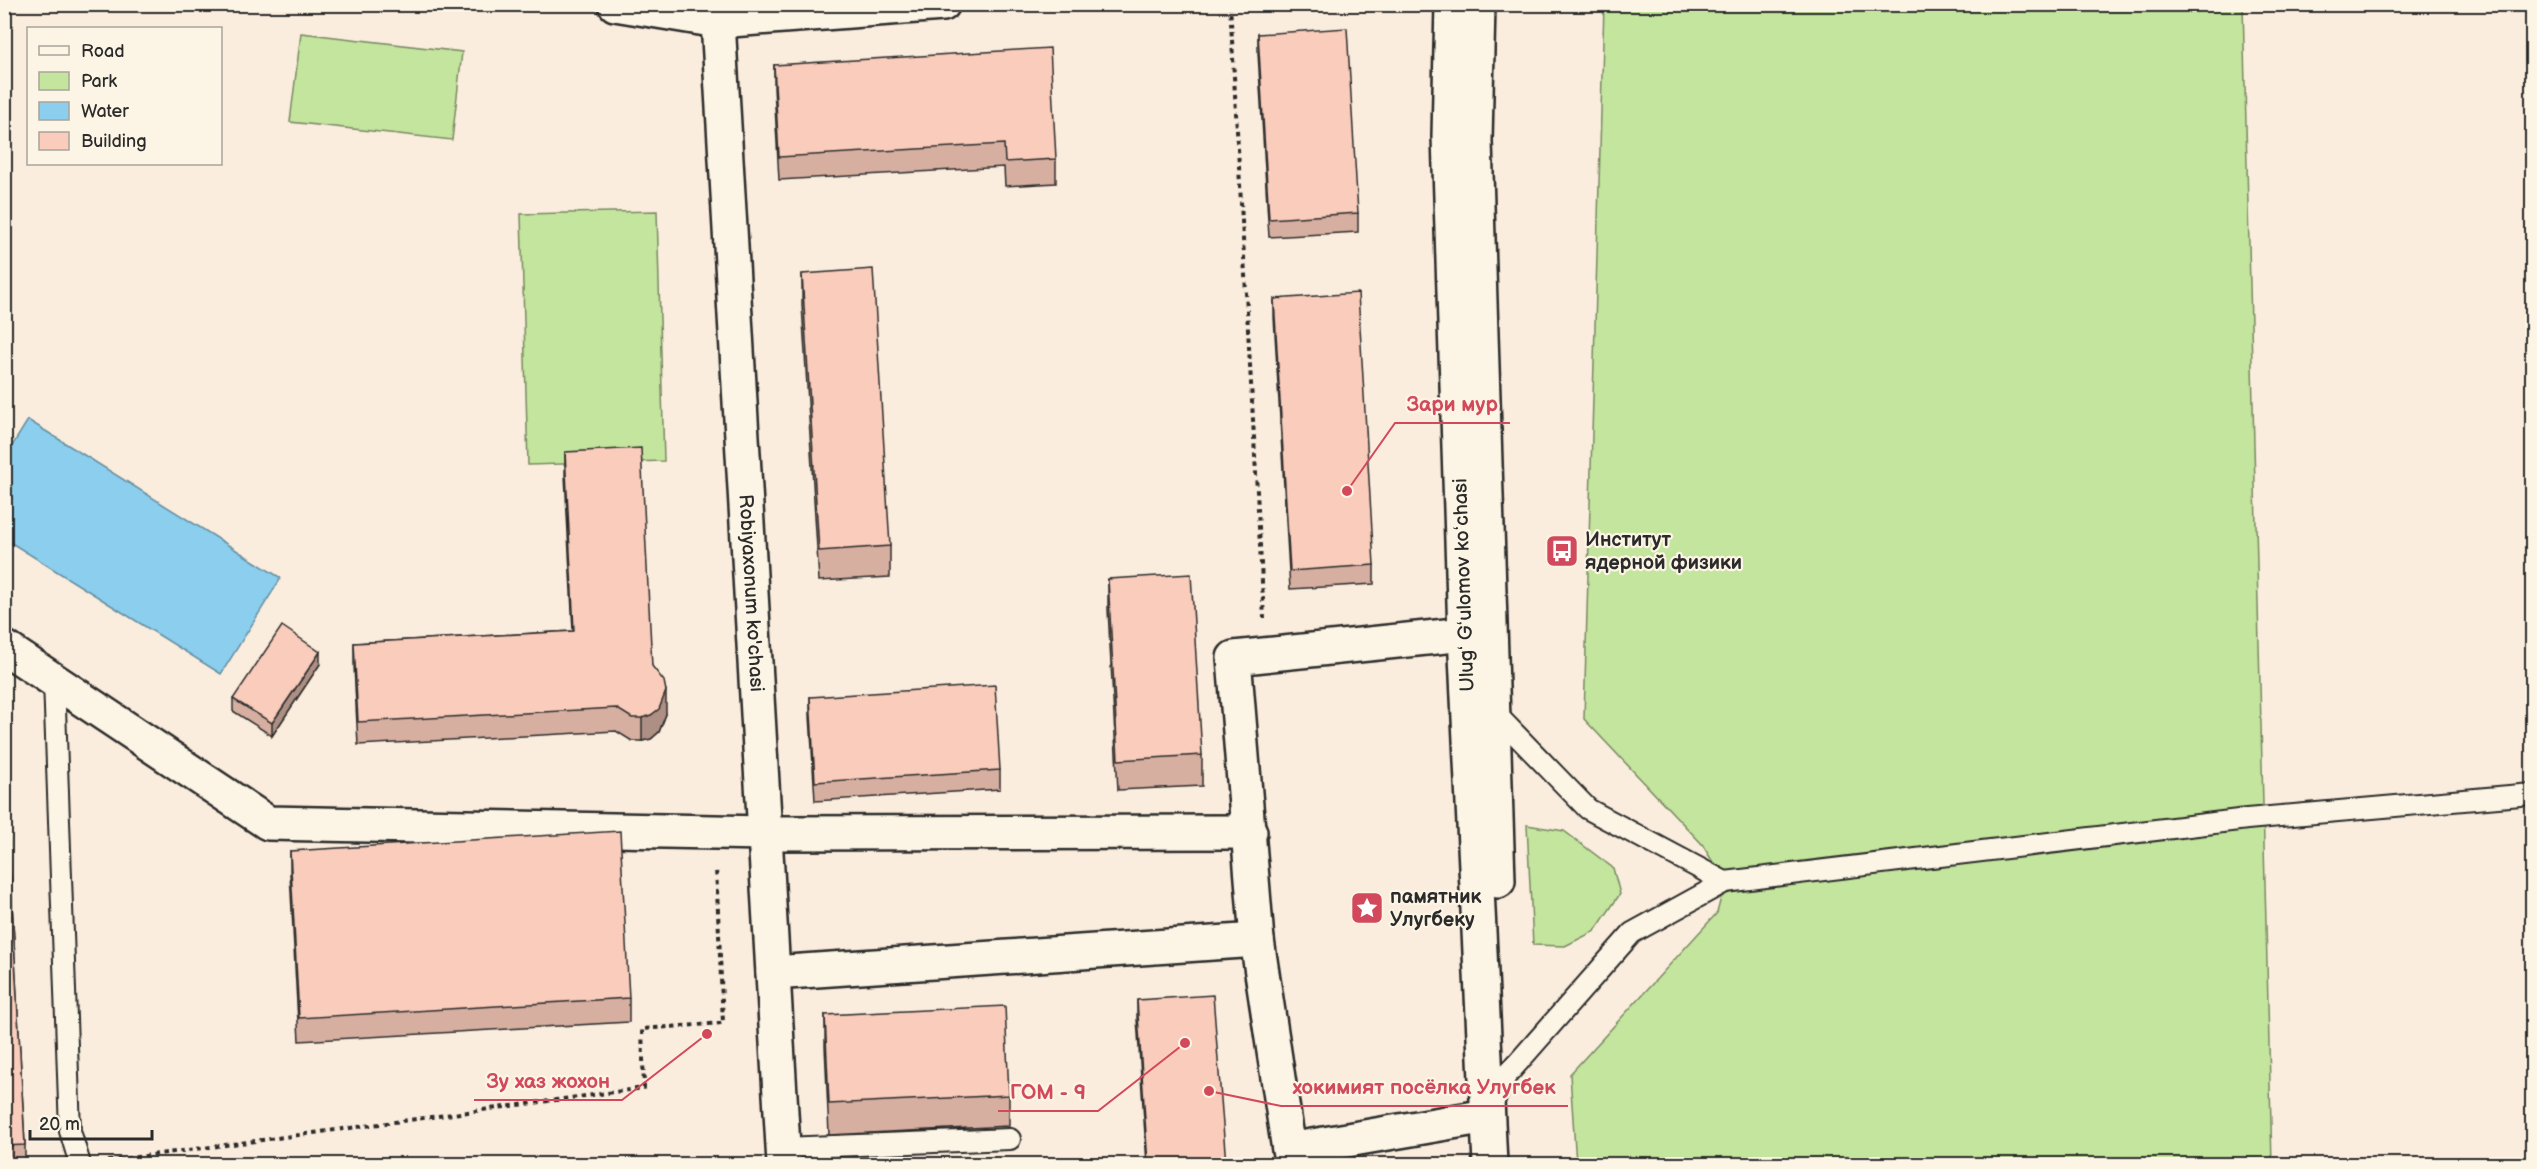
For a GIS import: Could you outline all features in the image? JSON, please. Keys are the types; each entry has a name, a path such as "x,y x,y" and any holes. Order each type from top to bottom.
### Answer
{"street":[{"path":"615,4 718,21 943,4"},
{"name":"Ulugʻ Gʻulomov koʻchasi","path":"1452,4 1449,136 1465,634 1480,704 1511,1164"},
{"name":"Ulugʻ Gʻulomov koʻchasi","path":"1478,4 1475,141 1480,704 1487,1116 1490,1164"},
{"name":"Robiyaxonum ko'chasi","path":"718,21 784,1156"},
{"path":"1465,634 1234,658 1250,832 1257,940 1288,1150 1487,1116"},
{"path":"4,647 268,823 765,833 1250,832"},
{"path":"773,973 1257,940"}],"lane":[{"path":"54,680 70,1131 80,1164"},
{"path":"1480,704 1588,809 1725,882"},
{"path":"1487,1116 1506,1076 1632,933 1725,882 2247,819 2532,794"},
{"path":"784,1156 1010,1139"}],"path":[{"path":"1230,4 1266,655"},
{"path":"108,1161 644,1088 642,1029 723,1023 714,831"}],"green space":[{"path":"1604,5 2243,5 2272,1164 1576,1164 1570,1074 1717,913 1725,882 1702,844 1584,719"},
{"path":"301,33 462,52 452,140 290,122"},
{"path":"657,211 664,461 528,465 521,214"},
{"path":"1527,825 1564,831 1613,868 1620,894 1595,931 1565,946 1533,945"}],"water":[{"path":"28,420 281,578 221,674 5,539 5,457"}],"building":[{"path":"1347,28 1358,213 1269,219 1258,34"},
{"path":"1050,48 1056,159 1005,162 1004,144 779,157 774,65"},
{"path":"873,269 890,546 819,551 802,274"},
{"path":"1358,293 1374,565 1290,571 1274,299"},
{"path":"641,448 652,666 664,681 666,691 659,709 642,718 632,718 616,708 358,722 354,643 574,631 565,452"},
{"path":"1191,574 1202,755 1118,760 1108,579"},
{"path":"282,626 320,652 272,723 233,699"},
{"path":"995,685 1000,770 815,782 810,697"},
{"path":"4,755 25,1145 4,1146"},
{"path":"620,831 629,998 299,1018 290,851"},
{"path":"1213,995 1226,1164 1148,1164 1137,1000"},
{"path":"1005,1006 1009,1095 829,1104 825,1015"}],"place":[{"name":"Зари мур","path":"1347,491"},
{"name":"Институт ядерной физики","path":"1562,551"},
{"name":"памятник Улугбеку","path":"1367,908"},
{"name":"Зу хаз жохон","path":"707,1034"},
{"name":"ГОМ - 9","path":"1185,1043"},
{"name":"хокимият посёлка Улугбек","path":"1209,1091"}]}
